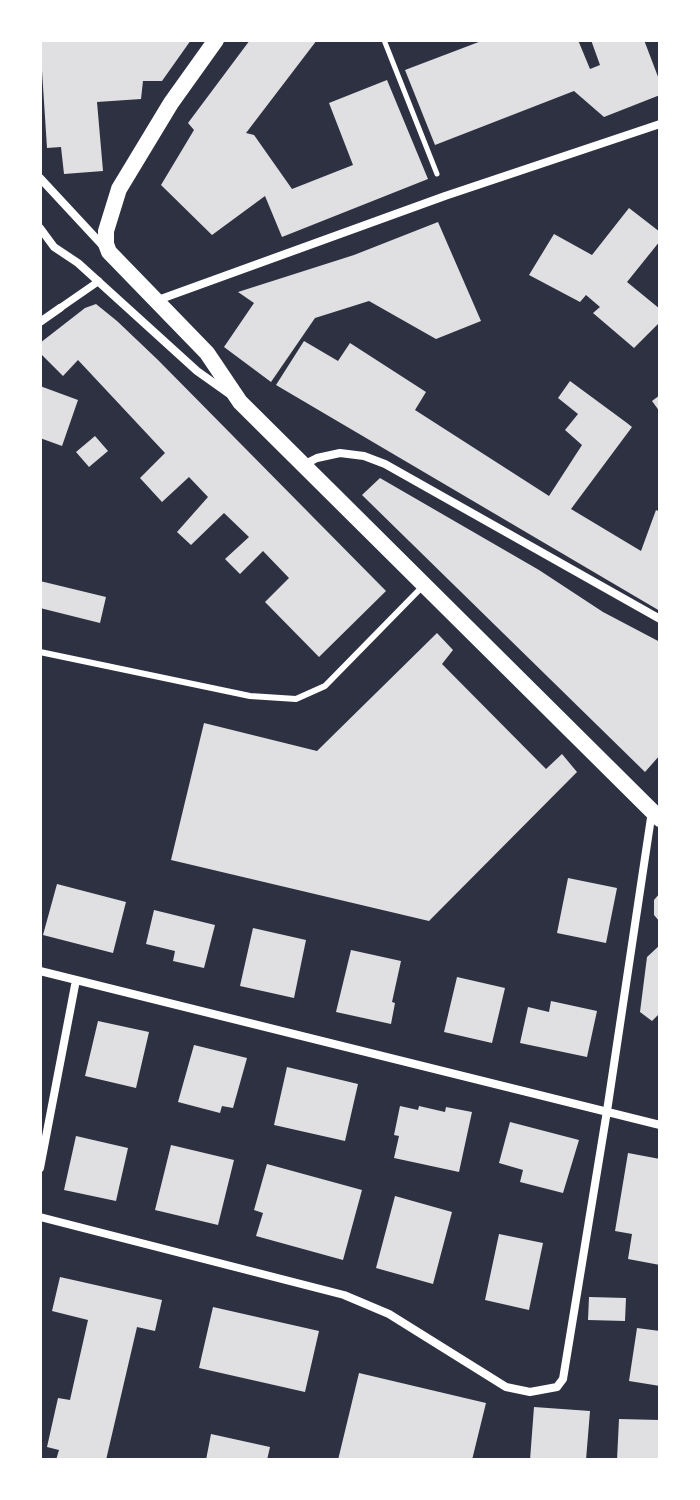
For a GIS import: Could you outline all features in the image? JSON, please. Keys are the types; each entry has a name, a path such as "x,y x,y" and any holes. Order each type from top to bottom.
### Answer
{"main road":[{"path":"216,40 156,127 119,189 106,231 109,252 207,353 240,402 656,815"}],"street":[{"path":"158,300 445,196 660,124"},
{"path":"40,178 109,252"},
{"path":"40,228 54,247 99,281 197,371 240,402"},
{"path":"40,246 54,247"},
{"path":"40,322 99,281"},
{"path":"303,465 340,453 364,456 385,464 660,619"},
{"path":"40,1217 356,1299 389,1314 518,1391 557,1387 563,1379 656,815"},
{"path":"40,971 660,1125"},
{"path":"40,1168 76,980"}],"lane":[{"path":"40,652 250,696 296,699 325,686 424,585"}],"path":[{"path":"384,40 437,174"}],"building":[{"path":"40,40 191,40 162,81 143,81 141,99 97,102 103,171 64,174 61,147 47,148"},
{"path":"250,40 317,40 246,133 254,135 292,189 353,165 329,103 387,80 428,179 282,237 265,196 212,235 161,185 194,130 188,123"},
{"path":"484,40 578,40 590,69 600,65 591,40 644,40 660,82 660,95 604,117 574,91 435,145 405,70"},
{"path":"629,208 660,232 660,241 627,282 660,309 660,322 634,348 593,313 600,307 586,295 580,302 529,275 554,234 592,255"},
{"path":"438,222 481,321 436,339 369,301 315,318 271,382 224,347 254,303 238,292 354,255"},
{"path":"96,304 158,360 386,591 319,657 265,602 289,578 263,551 240,574 225,559 249,537 224,513 191,545 177,532 208,497 189,477 162,502 140,478 165,453 78,360 63,376 40,353 40,343 85,308"},
{"path":"304,341 338,361 350,343 426,392 415,410 549,496 582,445 565,430 578,414 558,398 570,381 627,423 632,427 571,509 641,551 656,510 660,512 660,611 276,385"},
{"path":"40,386 78,400 62,446 40,438"},
{"path":"660,395 660,412 652,401"},
{"path":"95,436 108,451 89,467 76,452"},
{"path":"380,478 539,570 603,612 660,642 660,755 645,772 362,495"},
{"path":"40,581 106,597 100,623 40,608"},
{"path":"437,633 453,650 442,664 546,769 562,754 577,772 429,921 171,860 204,723 317,751"},
{"path":"568,878 617,888 606,943 557,933"},
{"path":"57,884 126,902 113,953 43,935"},
{"path":"660,893 660,922 654,915 654,900"},
{"path":"154,910 215,925 204,968 173,961 175,951 146,944"},
{"path":"253,928 306,940 294,998 240,986"},
{"path":"660,945 660,1013 652,1021 640,1012 647,957"},
{"path":"351,950 401,961 392,1002 395,1003 391,1024 336,1012"},
{"path":"457,977 505,988 492,1043 444,1032"},
{"path":"551,1001 597,1011 587,1057 520,1043 528,1007 549,1012"},
{"path":"98,1021 149,1032 136,1088 85,1076"},
{"path":"194,1045 247,1058 233,1108 222,1106 220,1113 178,1102"},
{"path":"287,1067 358,1084 345,1141 274,1125"},
{"path":"400,1106 418,1110 419,1106 445,1112 446,1107 472,1112 459,1172 394,1158 399,1136 394,1135"},
{"path":"510,1122 579,1140 563,1193 520,1182 523,1170 499,1163"},
{"path":"76,1136 128,1148 116,1201 64,1190"},
{"path":"171,1145 234,1160 218,1225 155,1210"},
{"path":"628,1153 660,1159 660,1265 628,1259 632,1234 615,1231"},
{"path":"267,1164 362,1190 343,1260 256,1236 263,1213 254,1210"},
{"path":"395,1196 452,1212 433,1284 376,1268"},
{"path":"499,1234 543,1243 529,1310 485,1300"},
{"path":"60,1277 162,1300 155,1331 137,1327 106,1460 56,1460 59,1450 47,1447 58,1398 70,1400 88,1320 52,1311"},
{"path":"589,1297 626,1298 625,1321 588,1320"},
{"path":"213,1307 319,1331 305,1392 199,1368"},
{"path":"637,1328 660,1331 660,1386 629,1381"},
{"path":"359,1373 486,1403 472,1460 338,1460"},
{"path":"534,1407 590,1411 586,1460 530,1460"},
{"path":"619,1419 660,1420 659,1460 617,1460"},
{"path":"211,1434 270,1447 267,1460 206,1460"}]}
